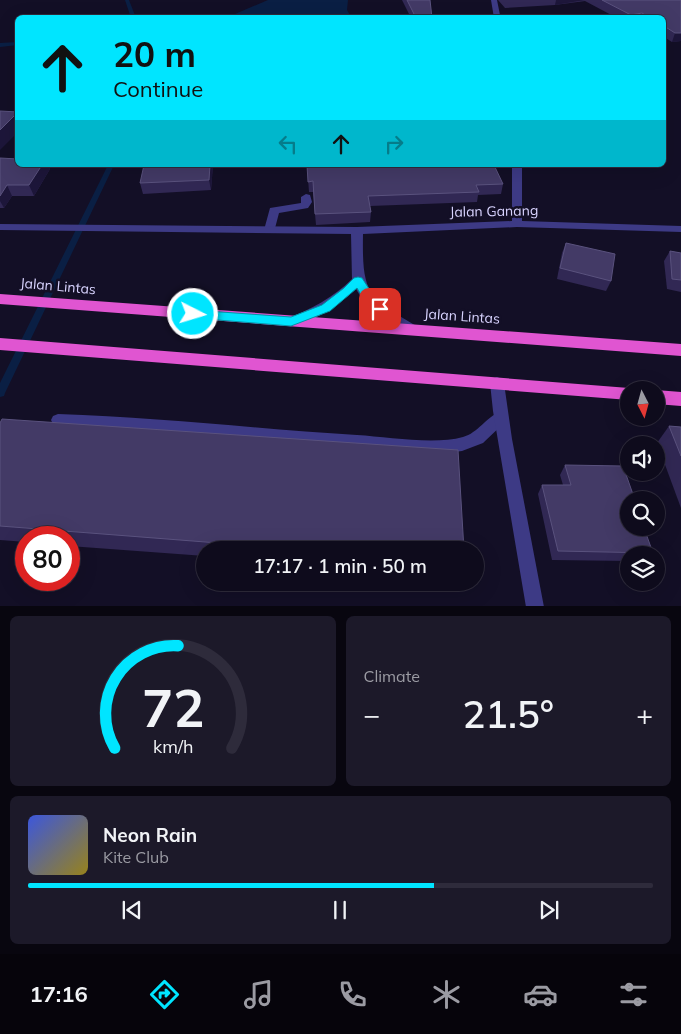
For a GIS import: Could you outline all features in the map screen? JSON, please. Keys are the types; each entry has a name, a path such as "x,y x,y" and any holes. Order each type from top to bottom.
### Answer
{"highway":[{"name":"Jalan Lintas","path":"0,298 291,322 681,350"},
{"path":"0,344 620,393"},
{"path":"665,398 681,399"}],"street":[{"path":"494,0 497,15"},
{"path":"517,167 517,224"},
{"path":"270,230 274,210 304,206 307,202 306,197"},
{"name":"Jalan Ganang","path":"0,227 357,231 517,224 681,229"},
{"path":"357,231 358,280 371,301 392,318 413,330"},
{"path":"291,322 326,308 348,291 358,280"},
{"path":"497,383 500,418 530,563 535,606"},
{"path":"58,420 118,422 438,447 462,444 478,438 500,418"}],"water":[{"path":"268,0 348,0 347,10 350,15 233,15"}],"building":[{"path":"407,0 430,0 432,15 414,15"},
{"path":"602,0 681,0 681,33 675,33 666,27 666,15 645,15 642,13 631,15"},
{"path":"0,111 15,112 15,115 0,130"},
{"path":"0,158 15,159 15,167 41,167 29,185 7,185 0,196"},
{"path":"144,167 210,167 209,180 140,183"},
{"path":"307,167 495,167 503,184 476,185 479,192 368,196 371,212 315,214 313,181 308,182"},
{"path":"566,243 615,254 611,281 560,268"},
{"path":"670,251 681,253 681,280 672,279"},
{"path":"2,419 458,450 463,541 196,541 80,532 80,526 0,526 0,423"},
{"path":"669,426 681,427 681,456"},
{"path":"565,465 620,466 620,481 628,481 632,491 620,491 620,536 647,536 650,546 620,546 620,552 558,551 542,485 571,485"}],"waterway":[{"path":"127,0 133,15"},
{"path":"0,45 15,43"},
{"path":"0,393 110,167"}],"route":[{"path":"193,314 291,322 326,308 348,291 358,280 363,291 380,309"}]}
